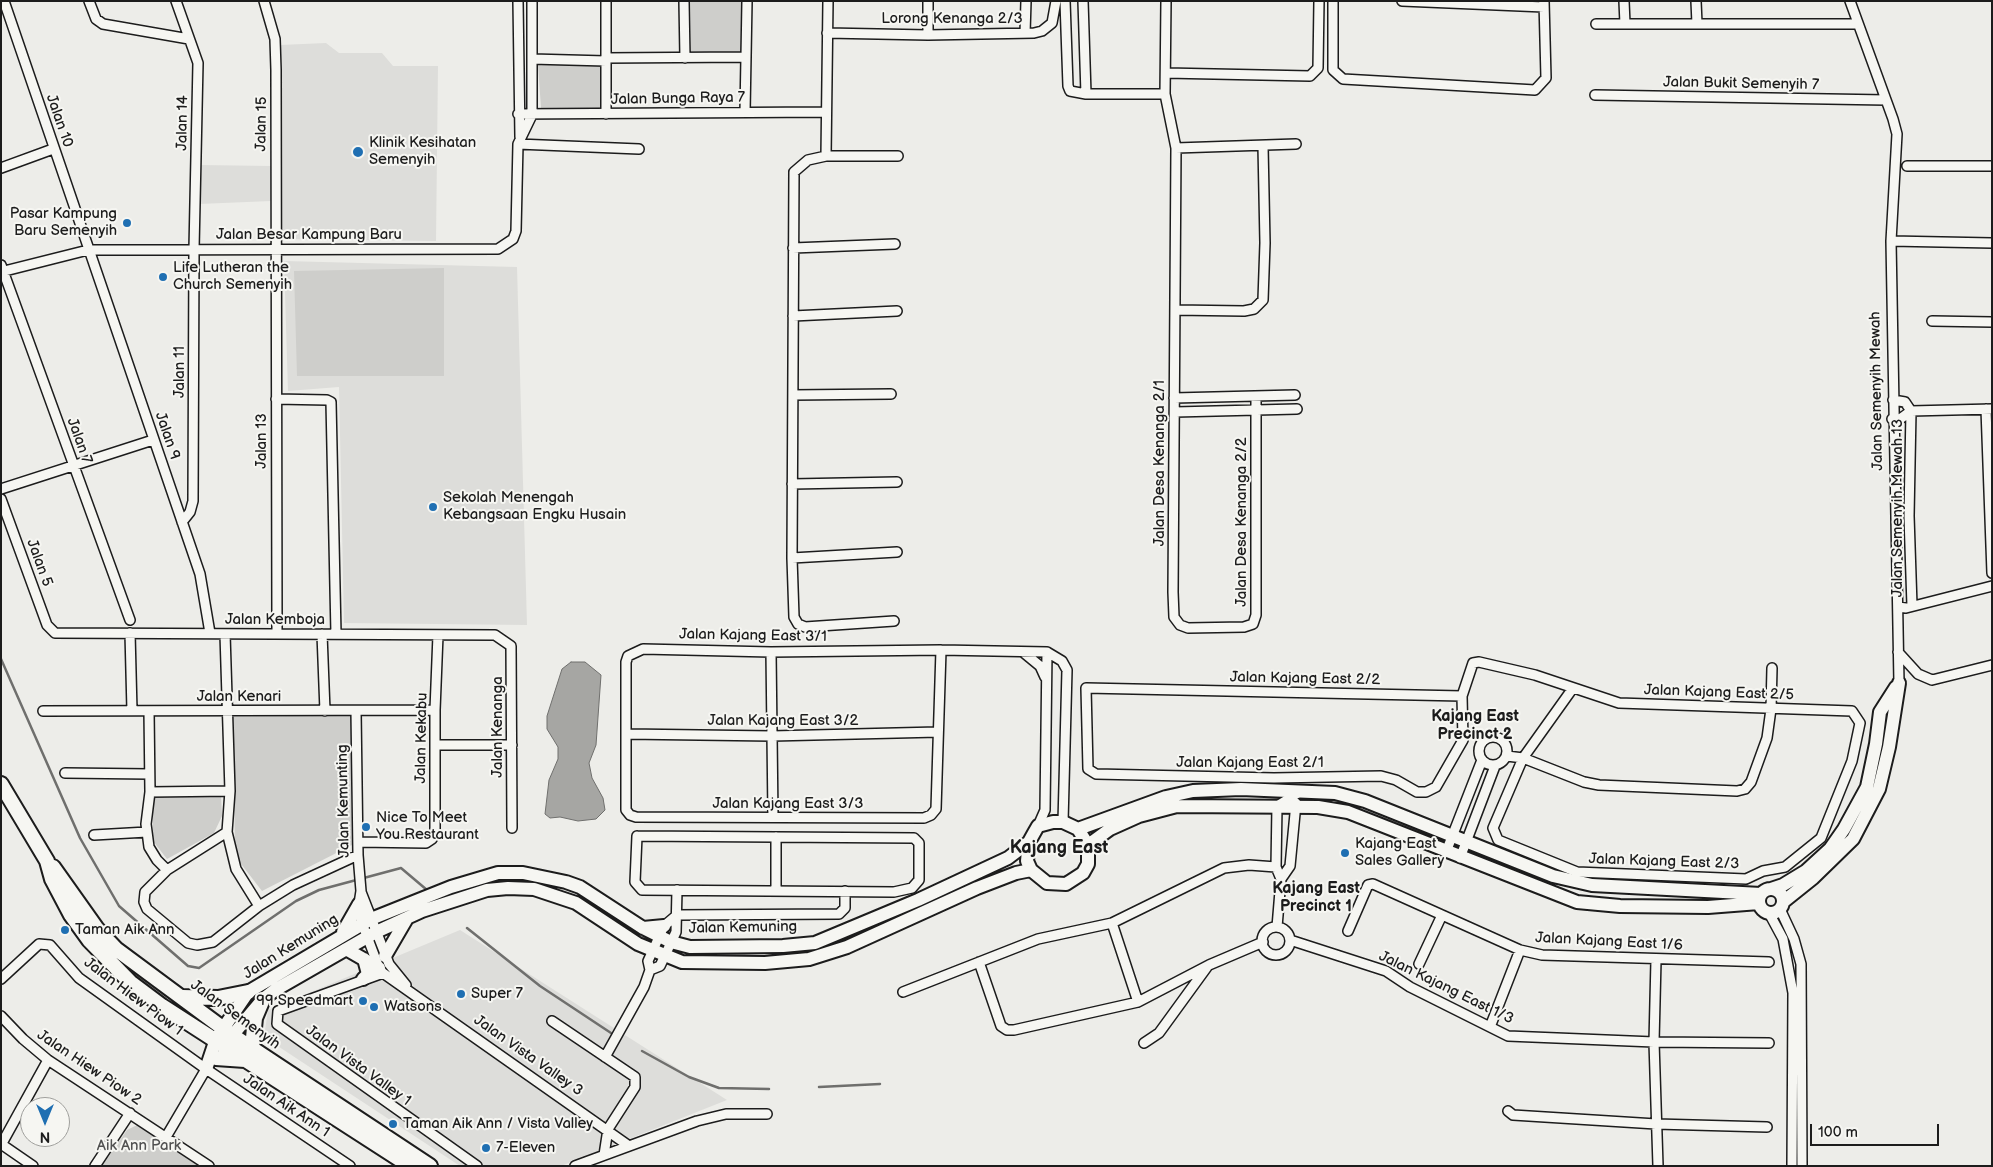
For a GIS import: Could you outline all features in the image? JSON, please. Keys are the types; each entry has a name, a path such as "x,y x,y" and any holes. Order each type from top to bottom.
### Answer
{"main road":[{"name":"Jalan Semenyih","path":"1,784 47,861 59,874 97,929 116,949 182,997 224,1037 410,1166"},
{"name":"Jalan Semenyih","path":"47,861 52,879 71,915 108,961 130,982 202,1031 224,1037"},
{"path":"182,997 218,998 248,992"},
{"path":"202,1031 214,1056 249,1054 255,1018 262,999"},
{"name":"Jalan Semenyih","path":"249,1054 430,1166"}],"street":[{"name":"Jalan 10","path":"4,1 5,16 88,250"},
{"path":"89,1 96,19 103,24 189,39"},
{"name":"Jalan 14","path":"176,1 198,63 194,249"},
{"name":"Jalan 15","path":"264,1 275,39 275,249"},
{"name":"Jalan Besar Kampung Baru","path":"2,269 88,250 498,250 513,239 516,231 519,141 518,1"},
{"path":"532,1 532,115 519,141 640,149"},
{"path":"606,1 606,114"},
{"path":"684,1 684,58"},
{"path":"745,112 747,1"},
{"path":"826,156 825,112 828,1"},
{"path":"928,1 928,35"},
{"path":"1025,34 1026,1"},
{"name":"Lorong Kenanga 2/3","path":"827,33 1025,34 1042,31 1052,24 1056,1"},
{"path":"1065,1 1068,86 1074,93 1165,94"},
{"path":"1083,1 1086,94"},
{"name":"Jalan Desa Kenanga 2/1","path":"1166,1 1165,94 1176,148 1174,617"},
{"path":"1166,73 1310,76 1318,68 1319,1"},
{"path":"1333,1 1333,70 1343,79 1535,90 1546,78 1544,4 1402,1"},
{"path":"1624,1 1625,24"},
{"path":"1696,1 1697,24"},
{"name":"Jalan Semenyih Mewah","path":"1777,908 1813,878 1853,839 1879,788 1889,747 1899,683 1892,419 1891,241 1897,134 1850,1"},
{"path":"1596,24 1858,24"},
{"path":"532,59 746,57"},
{"name":"Jalan Bukit Semenyih 7","path":"1596,95 1886,100"},
{"name":"Jalan Bunga Raya 7","path":"518,114 825,112"},
{"path":"1176,148 1296,144"},
{"path":"1175,310 1244,311 1254,309 1263,300 1265,243 1263,146"},
{"path":"1,168 53,149"},
{"path":"894,621 805,627 798,624 794,617 792,558 793,248 794,172 808,160 826,156 898,156"},
{"path":"1906,166 1992,166"},
{"path":"1891,241 1992,243"},
{"path":"793,248 895,244"},
{"name":"Jalan 11","path":"182,522 190,512 193,501 194,249"},
{"name":"Jalan 13","path":"275,249 277,634"},
{"name":"Jalan 9","path":"88,250 200,574 210,634"},
{"name":"Jalan 7","path":"2,269 130,620"},
{"path":"793,316 897,311"},
{"path":"1932,321 1992,322"},
{"path":"793,394 891,394"},
{"path":"1174,398 1295,394"},
{"name":"Jalan Desa Kenanga 2/2","path":"1174,617 1180,624 1188,628 1244,627 1253,624 1256,615 1256,396"},
{"path":"276,399 327,400 331,402 336,634"},
{"path":"1893,400 1904,402 1908,414"},
{"path":"1175,412 1297,408"},
{"path":"1892,419 1908,414 1989,409 1992,573"},
{"name":"Jalan Semenyih Mewah 13","path":"1908,414 1912,606"},
{"path":"1,489 154,440"},
{"path":"792,484 897,482"},
{"name":"Jalan 5","path":"1,499 47,625 55,633"},
{"path":"792,558 897,552"},
{"path":"1898,607 1912,606 1992,586"},
{"name":"Jalan Kemboja","path":"55,633 496,635"},
{"path":"130,633 132,711"},
{"path":"225,634 230,791 227,832 236,869 259,906"},
{"path":"322,634 325,710"},
{"name":"Jalan Kenanga","path":"496,635 511,646 512,828"},
{"name":"Jalan Kekabu","path":"359,842 426,843 432,839 435,833 435,710 438,636"},
{"name":"Jalan Kajang East 3/1","path":"636,817 630,815 626,810 627,734 625,670 628,656 635,652 643,649 672,648 771,652 941,650 1047,652"},
{"path":"938,732 941,650"},
{"path":"771,652 773,818"},
{"path":"1023,652 1040,666 1046,679"},
{"path":"1038,826 1064,822 1078,829 1088,845 1088,864 1083,873 1071,882 1056,885 1047,883 1031,870 1027,861 1028,842 1045,810 1047,652 1062,661 1067,670 1064,822"},
{"path":"1898,652 1918,674 1932,680 1992,665"},
{"name":"Jalan Kajang East 2/5","path":"1462,696 1474,663 1479,662 1535,675 1619,703 1852,711 1860,723"},
{"path":"1506,756 1523,758 1584,782 1599,785 1737,791 1745,789 1751,782 1767,738 1771,709 1772,668"},
{"path":"1078,829 1166,796 1193,790 1277,790 1335,793 1365,801 1553,876 1592,885 1764,895 1806,871 1830,849 1844,829 1867,787 1876,744 1880,712 1899,683"},
{"name":"Jalan Kajang East 2/2","path":"1086,688 1462,696"},
{"name":"Jalan Kajang East 2/1","path":"1086,688 1088,769 1096,774 1274,778 1381,776 1396,780 1417,792 1426,792 1436,787 1463,740"},
{"path":"1523,758 1573,688"},
{"path":"1462,696 1463,740 1479,746"},
{"name":"Jalan Kemunting","path":"356,710 358,855 361,888"},
{"name":"Jalan Kenari","path":"43,711 435,710"},
{"path":"150,711 150,792 147,832 149,847 157,860 167,870"},
{"name":"Jalan Kajang East 2/3","path":"1523,758 1492,828 1498,840 1576,872 1746,879 1763,871 1785,867 1821,838 1852,761 1860,723"},
{"name":"Jalan Kajang East 3/2","path":"627,734 772,736 938,732"},
{"name":"Jalan Kajang East 3/3","path":"636,817 924,818 931,815 936,809 938,732"},
{"path":"1460,858 1495,766 1502,762 1506,756 1507,747 1498,737 1489,737 1479,746 1478,753 1482,760 1495,766"},
{"path":"435,745 512,745"},
{"path":"1446,852 1482,760"},
{"path":"65,773 149,774"},
{"path":"1277,790 1293,802"},
{"path":"150,792 230,791"},
{"path":"1281,879 1290,866 1293,802 1305,791"},
{"path":"1088,845 1117,826 1139,816 1177,806 1277,806 1293,802 1348,812 1460,858 1576,902 1620,906 1708,907 1778,892 1777,908 1793,993 1792,1166"},
{"path":"1277,806 1276,867 1281,879 1277,927"},
{"path":"94,835 147,832"},
{"path":"227,832 167,870 145,892 144,902 147,909 188,943 197,945 213,942 259,906 293,885 358,855"},
{"path":"637,836 776,837 914,838 920,843 919,880 912,888 894,892 642,890 635,882 637,836"},
{"path":"776,837 776,891"},
{"name":"Jalan Kemuning","path":"224,1037 248,992 339,936 366,921 498,872 523,873 566,882 580,887 644,928 662,932 690,947 783,946 815,943 918,900 1008,858 1028,842"},
{"path":"903,992 1038,939 1112,923 1224,868 1250,865 1276,867"},
{"name":"Jalan Kemuning","path":"224,1037 262,999 371,935 422,911 487,890 508,888 534,890 576,903 638,944 655,961 765,963 809,959 854,944 977,888 1016,873 1031,870"},
{"name":"Jalan Kajang East 1/6","path":"1348,931 1368,885 1371,884 1520,950 1542,955 1769,962"},
{"name":"Jalan Kemuning","path":"361,888 359,904 371,935"},
{"name":"Jalan Kemuning","path":"361,888 366,921"},
{"path":"605,1057 655,961 674,937 677,915 677,890"},
{"path":"655,961 662,932 677,915 840,914 845,908 845,892"},
{"path":"894,892 918,900"},
{"path":"1764,895 1762,910 1777,908"},
{"path":"339,936 348,926 359,904"},
{"path":"1777,908 1794,939 1801,964 1802,1166"},
{"path":"1419,964 1442,915"},
{"path":"385,956 406,920"},
{"path":"1112,923 1138,1002"},
{"path":"1277,927 1287,933 1290,940 1286,951 1275,954 1265,949 1263,942 1267,931 1277,927"},
{"path":"371,935 381,971"},
{"name":"Jalan Vista Valley 3","path":"371,935 410,991"},
{"name":"Jalan Kajang East 1/3","path":"1290,940 1386,971 1410,987 1508,1036 1654,1042 1769,1043"},
{"path":"979,962 1001,1026 1007,1030 1014,1030 1138,1002 1209,965 1263,942"},
{"name":"Jalan Hiew Piow 1","path":"1,979 39,944 50,945 79,978 206,1069"},
{"path":"346,949 364,958 381,971"},
{"path":"1490,1027 1520,950"},
{"path":"363,979 368,974 364,958"},
{"path":"1656,960 1654,1042 1658,1166"},
{"path":"1144,1042 1159,1033 1209,965"},
{"name":"Jalan Vista Valley 3","path":"381,971 608,1129 629,1146"},
{"name":"Jalan Vista Valley 1","path":"381,971 278,1010 277,1024 477,1166"},
{"name":"Jalan Hiew Piow 2","path":"1,1016 23,1039 48,1060 209,1166"},
{"path":"552,1021 635,1077 635,1087 608,1129 604,1156"},
{"path":"166,1136 224,1037"},
{"path":"33,1166 2,1144 48,1060"},
{"name":"Jalan Aik Ann 1","path":"206,1069 350,1166"},
{"path":"1508,1112 1513,1115 1656,1124 1767,1127"},
{"path":"95,1166 130,1113"},
{"path":"575,1166 697,1121 726,1114 768,1114"}],"shaded area":[{"name":"Klinik Kesihatan Semenyih","path":"326,43 339,53 382,53 393,66 438,66 436,241 279,239 280,45"},
{"path":"200,165 271,166 271,201 199,204"},
{"name":"Sekolah Menengah Kebangsaan Engku Husain","path":"284,261 517,267 527,625 344,623 339,387 288,391"},
{"path":"571,662 585,662 601,675 596,745 589,763 592,778 603,798 605,810 596,819 578,821 560,817 550,818 545,814 549,780 558,759 558,747 547,729 547,716 562,669"},
{"path":"460,930 727,1100 561,1166 460,1166 264,1037 268,1010"}],"green space":[{"path":"690,1 743,1 741,52 691,52"},
{"path":"538,65 601,65 600,108 541,108"},
{"path":"444,268 444,376 297,376 294,271"},
{"path":"351,715 352,845 262,891 238,860 235,851 233,717"},
{"path":"221,794 222,816 214,833 167,859 153,841 153,796"},
{"name":"Aik Ann Park","path":"137,1125 147,1129 201,1166 102,1166 127,1130"}],"waterway":[{"path":"1,659 80,838 119,906 188,966 199,968 296,901 319,890 401,868 427,890"},
{"path":"467,928 540,986 611,1033"},
{"path":"642,1051 689,1077 719,1088 769,1089"},
{"path":"819,1087 880,1084"}],"place":[{"name":"Klinik Kesihatan Semenyih","path":"358,152"},
{"name":"Pasar Kampung Baru Semenyih","path":"127,223"},
{"name":"Life Lutheran the Church Semenyih","path":"163,277"},
{"name":"Sekolah Menengah Kebangsaan Engku Husain","path":"433,507"},
{"name":"Nice To Meet You Restaurant","path":"366,827"},
{"name":"Kajang East Sales Gallery","path":"1345,853"},
{"name":"Taman Aik Ann","path":"65,930"},
{"name":"Super 7","path":"461,994"},
{"name":"99 Speedmart","path":"363,1001"},
{"name":"Watsons","path":"374,1007"},
{"name":"Taman Aik Ann / Vista Valley","path":"393,1124"},
{"name":"7-Eleven","path":"486,1148"}],"district":[{"name":"Kajang East Precinct 2","path":"1475,726"},
{"name":"Kajang East","path":"1059,848"},
{"name":"Kajang East Precinct 1","path":"1316,898"}]}
